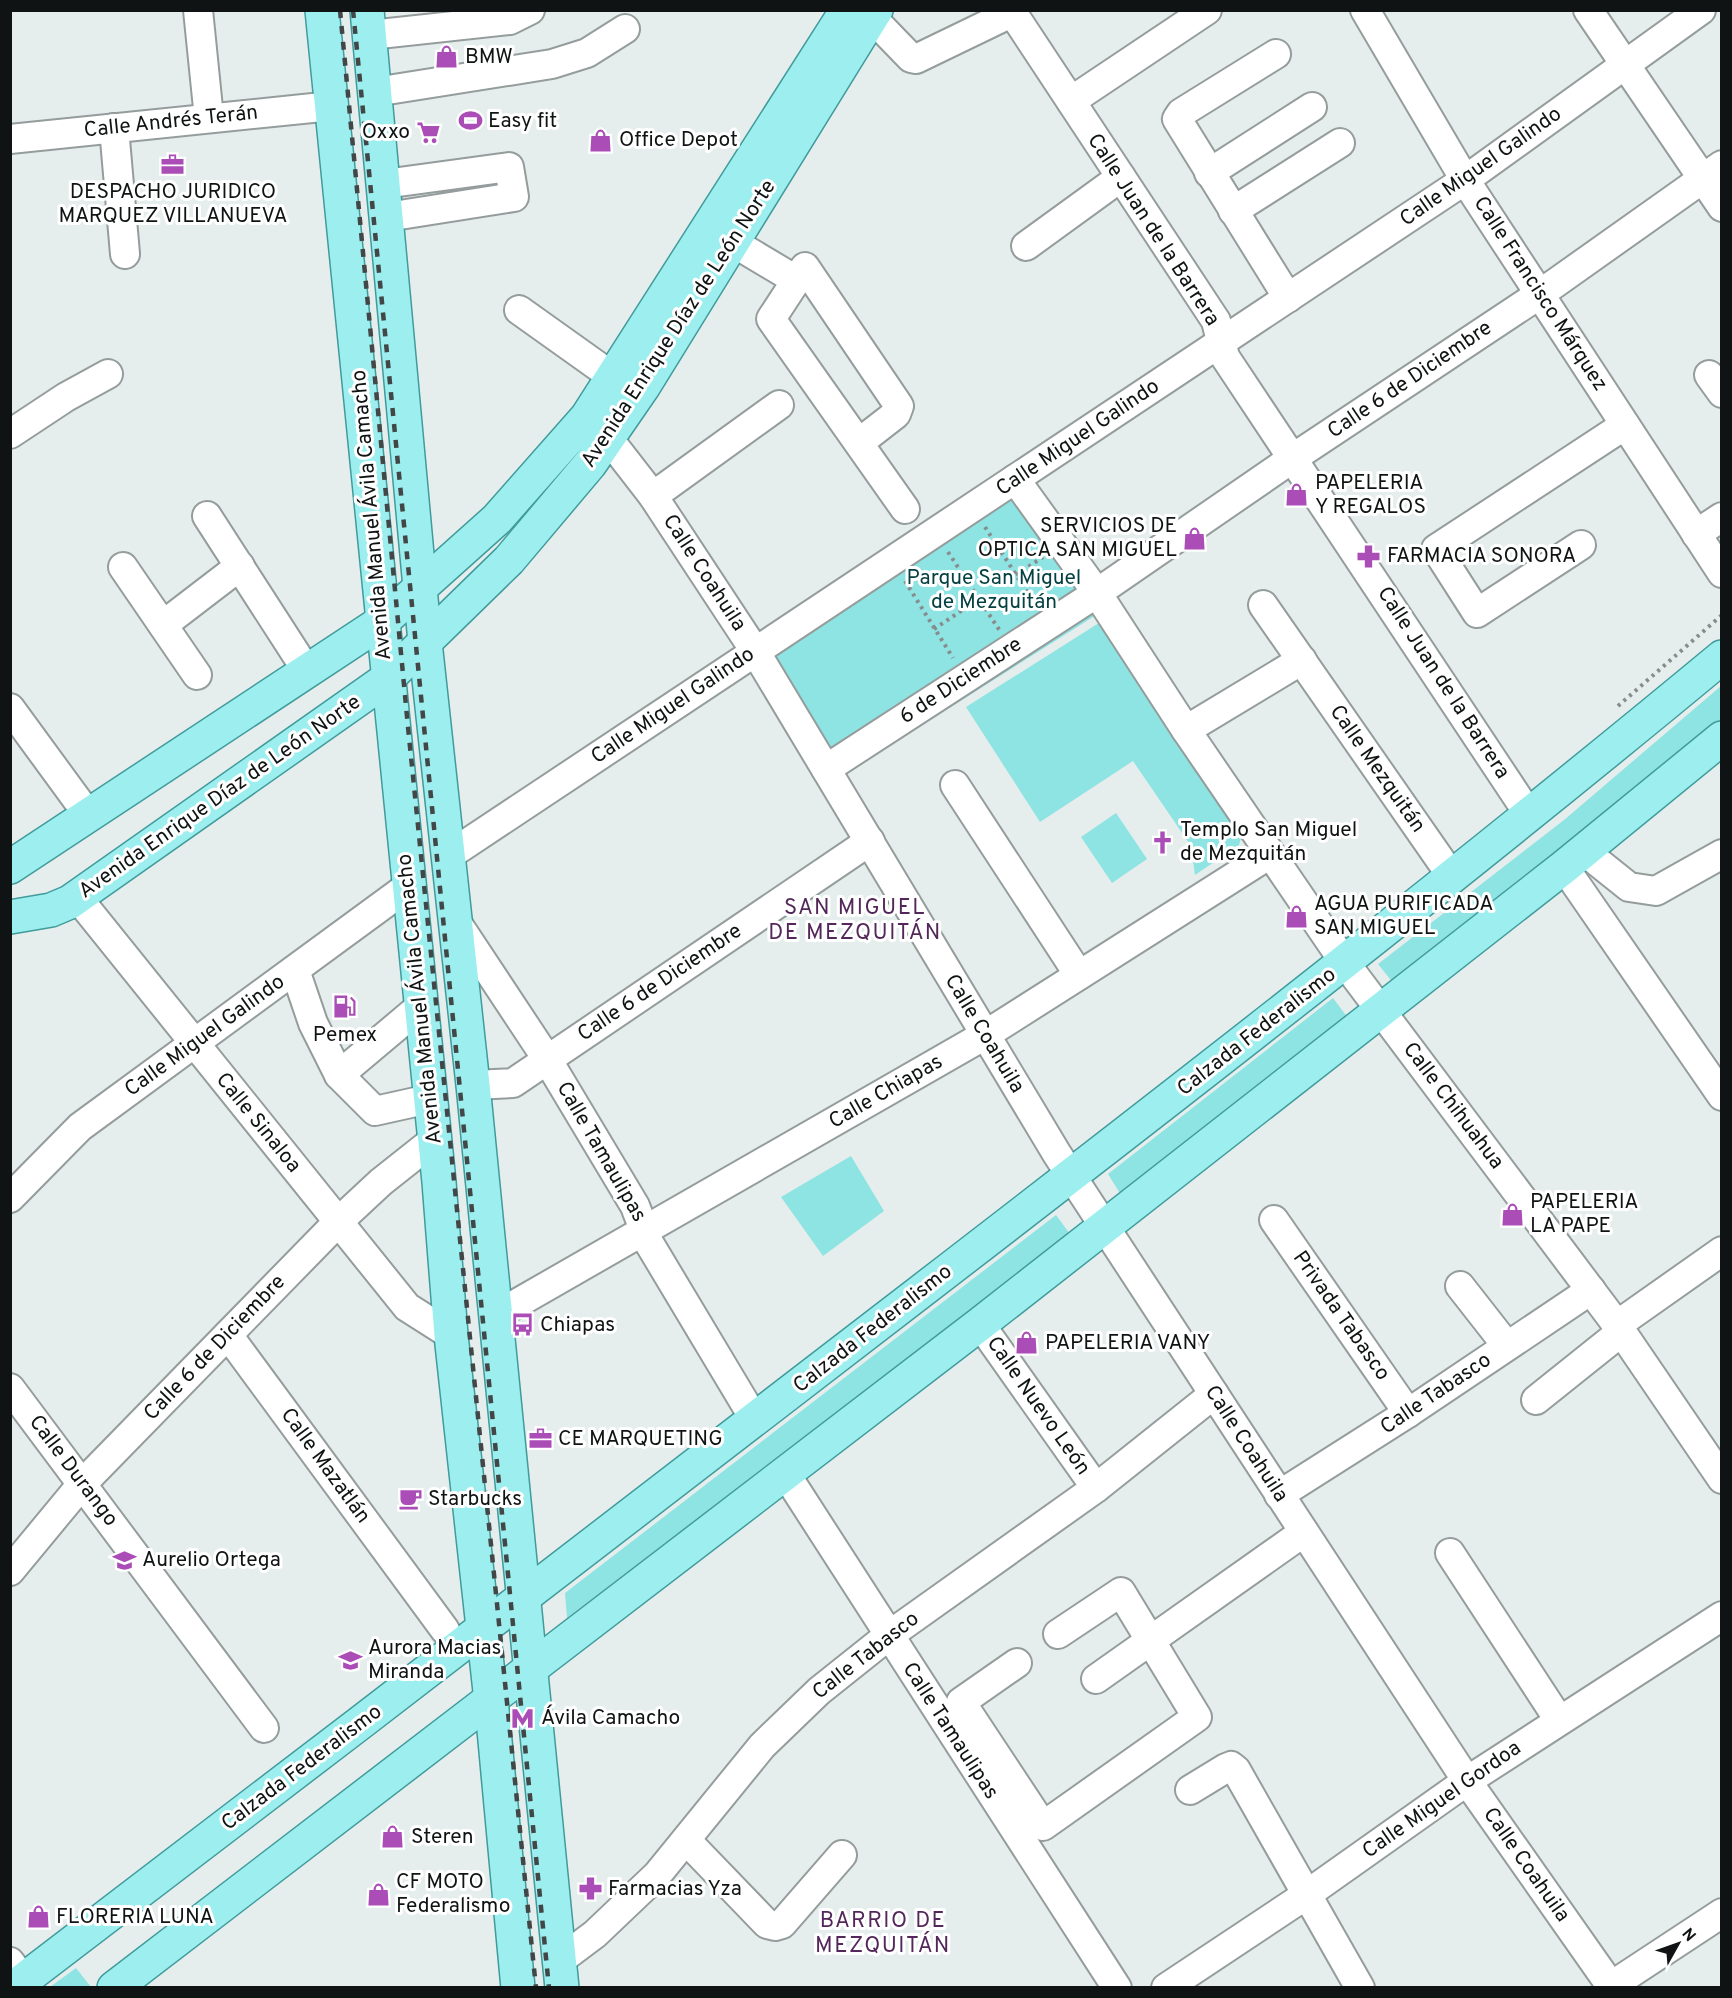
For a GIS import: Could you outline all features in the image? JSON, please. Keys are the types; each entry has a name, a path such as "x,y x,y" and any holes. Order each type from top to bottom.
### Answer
{"main road":[{"name":"Avenida Manuel Ávila Camacho","path":"322,10 439,1182 451,1335 518,1988"},
{"name":"Avenida Enrique Díaz de León Norte","path":"10,917 51,910 76,897 387,679 508,560 590,464 597,427 613,377 847,10"},
{"name":"Avenida Enrique Díaz de León Norte","path":"10,867 383,621 422,589 597,427 730,249 878,19"},
{"name":"Avenida Manuel Ávila Camacho","path":"378,22 375,92 422,589 425,642 473,1085 560,1974"},
{"name":"Calzada Federalismo","path":"16,1976 482,1631 1071,1176 1453,878 1722,657"},
{"path":"114,1988 980,1324 1574,859 1722,738"},
{"path":"439,1182 480,1175"}],"street":[{"path":"198,10 209,118"},
{"path":"378,22 510,20 530,10"},
{"path":"1071,101 1207,10"},
{"name":"Calle Francisco Márquez","path":"1365,10 1465,180 1722,573"},
{"path":"1588,10 1626,65 1712,172 1722,207"},
{"name":"Calle Miguel Galindo","path":"448,856 1465,180 1701,10"},
{"name":"Calle Juan de la Barrera","path":"878,19 911,58 916,59 1005,16 1014,16 1216,321 1225,357 1530,816"},
{"path":"375,92 552,64 587,53 625,29"},
{"path":"1276,54 1181,113 1177,119 1288,298"},
{"name":"Calle Andrés Terán","path":"10,139 332,106"},
{"path":"1209,173 1312,107"},
{"path":"114,128 125,254"},
{"path":"1233,211 1340,143"},
{"path":"384,184 509,167 514,197 387,217"},
{"name":"Calle 6 de Diciembre","path":"1097,593 1293,458 1540,294 1712,172"},
{"path":"1026,246 1121,177"},
{"path":"730,249 802,271 899,406 896,414 860,442"},
{"path":"802,271 771,319 860,442 905,509"},
{"path":"519,310 613,377"},
{"path":"10,434 66,397 108,374"},
{"path":"653,496 779,405"},
{"path":"1581,545 1478,613 1436,549 1625,425"},
{"name":"Calle Coahuila","path":"597,427 653,496 755,651 1071,1176 1467,1781 1609,1987"},
{"name":"Calle Chihuahua","path":"1015,479 1097,593 1186,730 1345,963 1619,1328 1722,1479"},
{"path":"207,516 307,671"},
{"path":"1696,534 1722,517"},
{"path":"163,625 240,566"},
{"path":"123,567 197,675"},
{"name":"6 de Diciembre","path":"826,769 1097,593"},
{"name":"Calle Mezquitán","path":"1263,605 1453,878"},
{"path":"1186,730 1302,660"},
{"path":"10,708 89,816"},
{"path":"956,784 1079,975"},
{"name":"Calle 6 de Diciembre","path":"473,1085 513,1083 870,842"},
{"path":"1574,859 1629,887 1656,891 1722,854"},
{"name":"Calle Chiapas","path":"495,1316 985,1035 1270,855"},
{"path":"1574,859 1722,1096"},
{"name":"Calle Miguel Galindo","path":"10,1198 80,1127 410,885"},
{"name":"Calle Sinaloa","path":"76,897 407,1307 451,1335"},
{"name":"Calle Tamaulipas","path":"455,920 547,1059 635,1206 649,1243 755,1420"},
{"path":"295,970 313,1023 339,1075 375,1111 429,1099"},
{"path":"339,1075 421,1005"},
{"name":"Calle 6 de Diciembre","path":"10,1571 82,1484 338,1222 381,1182 434,1140"},
{"name":"Privada Tabasco","path":"1274,1220 1408,1413"},
{"path":"1536,1400 1619,1328 1722,1251"},
{"path":"1460,1286 1507,1346"},
{"name":"Calle Tabasco","path":"1279,1495 1408,1413 1591,1290"},
{"name":"Calle Nuevo León","path":"980,1324 1096,1488"},
{"name":"Calle Mazatlán","path":"228,1335 445,1630"},
{"name":"Calle Durango","path":"10,1388 264,1728"},
{"name":"Calle Tabasco","path":"560,1974 595,1934 657,1875 785,1721 888,1636 1096,1488 1214,1394"},
{"name":"Calle Tamaulipas","path":"784,1473 1117,1988"},
{"path":"1096,1679 1304,1532"},
{"path":"1450,1553 1559,1720"},
{"path":"1017,1663 961,1702 1043,1826 1197,1717 1121,1592 1058,1634"},
{"name":"Calle Miguel Gordoa","path":"1166,1988 1306,1895 1467,1781 1722,1616"},
{"path":"1190,1790 1226,1768 1231,1766 1236,1770 1360,1988"},
{"path":"686,1840 767,1924 775,1926 782,1924 842,1855"},
{"path":"1609,1987 1722,1913"}],"path":[{"path":"983,524 1048,624"},
{"path":"946,549 1011,648"},
{"path":"1016,575 1048,554"},
{"path":"903,578 965,678"},
{"path":"934,628 979,599"}],"green space":[{"name":"Parque San Miguel de Mezquitán","path":"1017,484 1104,610 842,776 767,653"},
{"path":"1102,621 1243,832 1239,845 1195,875 1191,846 1133,761 1040,822 966,707"},
{"path":"1721,686 1721,721 1580,841 1394,984 1378,964 1564,820"},
{"path":"1116,813 1147,859 1112,883 1081,837"},
{"path":"1333,998 1348,1018 1121,1195 1108,1174"},
{"path":"851,1156 884,1211 823,1256 781,1197"},
{"path":"1056,1215 1070,1234 567,1618 565,1593"},
{"path":"76,1968 91,1987 50,1987"}],"railway":[{"path":"340,10 408,727 536,1988"},
{"path":"353,10 549,1988"}],"place":[{"name":"BMW","path":"447,57"},
{"name":"Easy fit","path":"470,121"},
{"name":"Oxxo","path":"428,132"},
{"name":"Office Depot","path":"601,140"},
{"name":"DESPACHO JURIDICO MARQUEZ VILLANUEVA","path":"173,164"},
{"name":"PAPELERIA Y REGALOS","path":"1297,495"},
{"name":"SERVICIOS DE OPTICA SAN MIGUEL","path":"1195,538"},
{"name":"FARMACIA SONORA","path":"1369,556"},
{"name":"Templo San Miguel de Mezquitán","path":"1162,842"},
{"name":"AGUA PURIFICADA SAN MIGUEL","path":"1296,916"},
{"name":"Pemex","path":"345,1007"},
{"name":"PAPELERIA LA PAPE","path":"1512,1214"},
{"name":"Chiapas","path":"522,1325"},
{"name":"PAPELERIA VANY","path":"1027,1343"},
{"name":"CE MARQUETING","path":"540,1439"},
{"name":"Starbucks","path":"410,1499"},
{"name":"Aurelio Ortega","path":"124,1560"},
{"name":"Aurora Macias Miranda","path":"350,1660"},
{"name":"Ávila Camacho","path":"523,1718"},
{"name":"Steren","path":"393,1837"},
{"name":"Farmacias Yza","path":"590,1889"},
{"name":"CF MOTO Federalismo","path":"378,1894"},
{"name":"FLORERIA LUNA","path":"38,1917"}],"district":[{"name":"SAN MIGUEL DE MEZQUITÁN","path":"855,920"},
{"name":"BARRIO DE MEZQUITÁN","path":"883,1934"}]}
